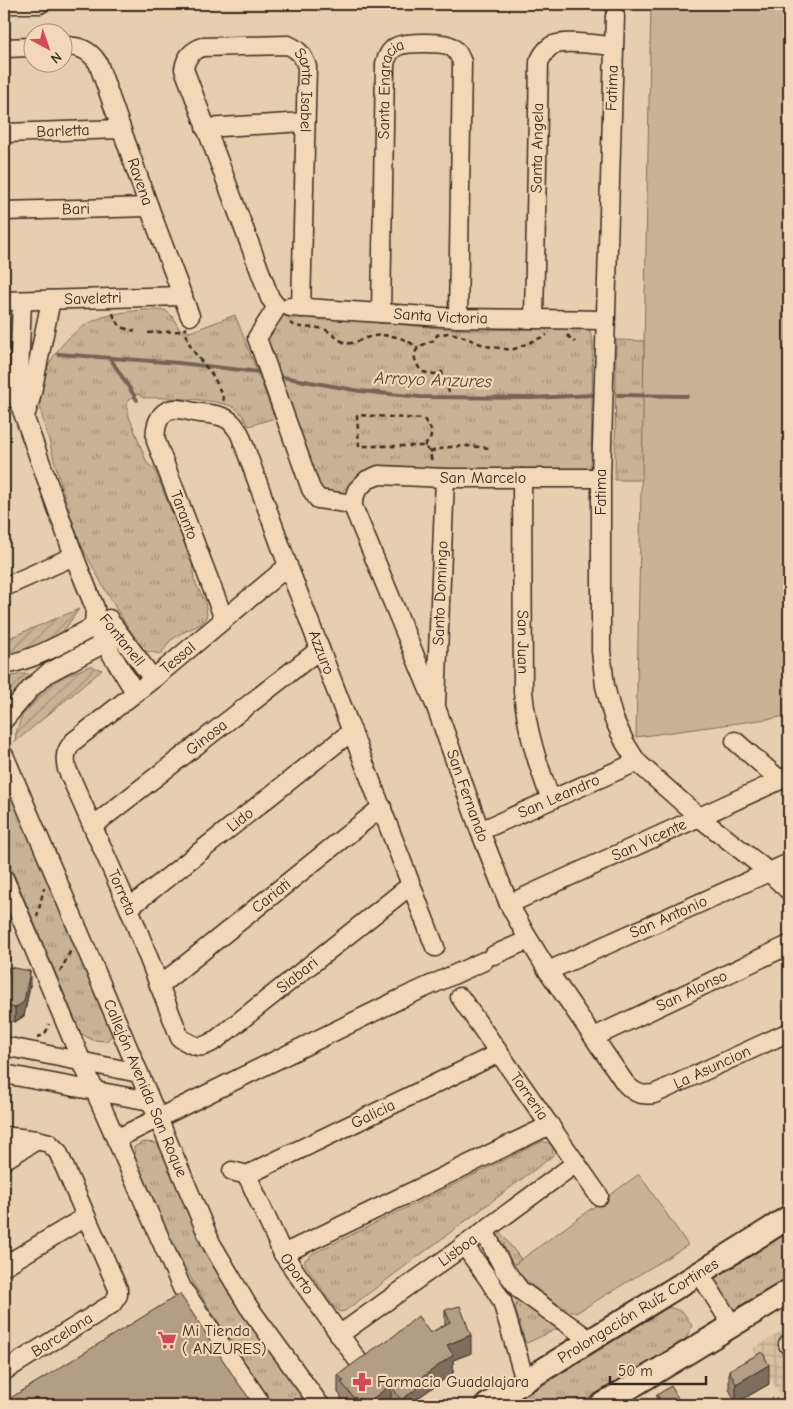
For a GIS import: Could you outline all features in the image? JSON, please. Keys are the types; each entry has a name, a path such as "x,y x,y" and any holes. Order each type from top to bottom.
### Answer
{"main road":[{"name":"Prolongación Ruíz Cortines","path":"487,1405 789,1217"},
{"path":"601,1405 789,1291"}],"street":[{"path":"4,4 40,4"},
{"name":"Fatima","path":"614,16 601,478 601,651 605,686 613,717 624,743 637,762 700,818 769,872 789,891"},
{"name":"Santa Engracia","path":"381,313 384,64 392,49 400,45 443,43 452,47 458,53 462,62 458,318"},
{"name":"Santa Angela","path":"534,318 539,62 543,53 551,46 561,43 613,46"},
{"name":"Santa Isabel","path":"276,308 270,298 184,69 186,59 193,51 202,47 288,45 298,50 304,56 307,67 301,308"},
{"name":"Ravena","path":"72,46 85,49 93,55 98,63 190,316"},
{"path":"4,48 22,47"},
{"path":"205,128 305,122"},
{"name":"Barletta","path":"4,133 121,129"},
{"name":"Bari","path":"4,211 149,207"},
{"name":"Saveletri","path":"4,301 183,296"},
{"path":"18,401 51,300"},
{"path":"4,585 9,585 74,556 18,401 22,301"},
{"path":"276,308 257,338 311,489 318,499 352,504"},
{"name":"Santa Victoria","path":"276,308 458,318 605,320"},
{"name":"Azzuro","path":"165,412 175,409 220,416 229,420 240,434 288,566 436,947"},
{"name":"Taranto","path":"165,412 158,420 154,431 156,441 224,619"},
{"name":"San Marcelo","path":"352,504 357,490 367,480 379,475 445,478 601,478"},
{"name":"Santo Domingo","path":"436,707 445,478"},
{"name":"San Juan","path":"522,478 523,692 532,748 550,800"},
{"name":"San Fernando","path":"352,504 436,707 480,831 509,904 528,940 548,971 633,1092"},
{"name":"Fontanell","path":"74,556 102,622 104,644 135,692"},
{"name":"Tessal","path":"67,750 74,741 153,679 288,566"},
{"path":"4,665 39,656 102,622"},
{"name":"Fontanell","path":"102,622 120,635 153,679"},
{"path":"4,720 31,688 48,673 120,635"},
{"name":"Ginosa","path":"93,826 320,649"},
{"path":"39,656 48,673"},
{"name":"Lido","path":"129,908 352,731"},
{"path":"735,741 785,778"},
{"name":"Torreta","path":"67,750 64,759 67,769 129,908 180,1038"},
{"name":"Callejón Avenida San Roque","path":"4,755 211,1243 248,1306 320,1405"},
{"name":"San Leandro","path":"480,831 637,762"},
{"name":"San Vicente","path":"509,904 785,778"},
{"name":"Cariati","path":"159,986 382,807"},
{"name":"San Antonio","path":"548,971 789,863"},
{"path":"4,878 82,1062 182,1288 262,1405"},
{"name":"Siabari","path":"180,1038 200,1048 209,1045 411,886"},
{"path":"116,1139 400,999 528,940"},
{"name":"San Alonso","path":"594,1036 789,945"},
{"name":"Torreria","path":"460,998 599,1196"},
{"name":"La Asuncion","path":"633,1092 643,1095 654,1094 789,1032"},
{"path":"4,1046 138,1073"},
{"name":"Galicia","path":"239,1173 499,1053"},
{"path":"4,1074 150,1101"},
{"path":"283,1254 550,1125"},
{"path":"4,1136 49,1143 58,1152 86,1217 4,1266"},
{"path":"4,1160 37,1140"},
{"name":"Lisboa","path":"338,1335 576,1163"},
{"name":"Oporto","path":"239,1173 283,1254 361,1366"},
{"name":"Barcelona","path":"4,1371 112,1304 118,1295 114,1279 86,1217"},
{"path":"484,1231 504,1269 520,1290 590,1340"},
{"path":"464,1245 490,1280 502,1301 526,1381"},
{"path":"700,1274 732,1325"},
{"path":"502,1301 520,1290"}],"path":[{"path":"276,308 295,326 324,330 346,343 353,343 369,337 398,336 418,348"},
{"path":"113,312 120,326 126,330 135,331"},
{"path":"148,333 180,331 186,328 191,348 211,373 220,388 227,408"},
{"path":"449,392 442,372 434,374 422,372 414,358 418,348 424,343 435,340 437,335 448,333 459,335 486,346 512,350 550,334"},
{"path":"566,334 574,342"},
{"path":"424,446 430,440 432,430 424,419 357,415 359,446 424,446 430,452 432,461 429,469"},
{"path":"430,452 448,447 471,445 489,448"},
{"path":"36,922 45,880"},
{"path":"59,974 72,948"}],"shaded area":[{"path":"789,1326 789,1405 786,1405 753,1349"}],"green space":[{"path":"651,4 789,4 789,716 636,737"},
{"path":"165,310 173,317 179,329 190,332 235,315 275,418 249,426 237,409 223,404 188,399 143,398 138,394 128,400 127,411 147,463 155,470 192,563 194,580 205,602 207,614 201,624 170,641 161,654 144,651 111,601 82,546 59,477 40,404 40,392 47,367 61,346 70,337 91,322 103,317 123,312"},
{"path":"282,314 450,329 585,328 590,331 593,341 591,471 439,471 377,466 356,477 342,492 343,499 319,495 263,342"},
{"path":"616,340 644,341 642,480 615,480"},
{"path":"79,609 62,633 30,651 4,660 4,640"},
{"path":"90,666 102,670 15,742 22,715 47,687 65,676"},
{"path":"29,674 34,678 4,711 4,678"},
{"path":"4,769 115,1031 107,1041 93,1040 81,1034 4,850"},
{"path":"543,1141 553,1145 553,1155 550,1158 345,1311 339,1312 334,1307 305,1264 305,1260 312,1254"},
{"path":"143,1142 156,1143 164,1152 310,1405 273,1405 196,1288 149,1198 136,1165 134,1147"},
{"path":"639,1174 688,1245 576,1313 550,1299 511,1267"},
{"path":"789,1230 789,1277 731,1314 710,1279"},
{"path":"500,1232 521,1259 511,1267 499,1246"},
{"path":"523,1301 558,1327 557,1329 527,1343 525,1342 515,1308 516,1304"},
{"path":"669,1307 683,1312 692,1326 685,1340 577,1405 510,1405"}],"building":[{"path":"9,967 30,971 24,1002 15,1008 4,1005 4,988"},
{"name":"Mi Tienda ( ANZURES)","path":"180,1294 254,1405 4,1405 4,1402"},
{"path":"460,1306 471,1335 447,1345 453,1355 414,1383 418,1388 401,1400 391,1385 368,1402 353,1397 341,1382 344,1381 338,1375 394,1336 418,1316 430,1333 450,1322 445,1310"},
{"path":"762,1352 769,1365 736,1384 729,1370"},
{"path":"671,1386 679,1400 670,1405 664,1405 657,1395"}],"waterway":[{"name":"Arroyo Anzures","path":"4,350 10,350"},
{"name":"Arroyo Anzures","path":"58,354 179,363 259,372"},
{"path":"110,358 137,400"},
{"name":"Arroyo Anzures","path":"277,376 360,391 420,397 532,398 593,395"},
{"name":"Arroyo Anzures","path":"618,395 687,396"}],"place":[{"name":"Mi Tienda ( ANZURES)","path":"167,1340"},
{"name":"Farmacia Guadalajara","path":"362,1382"}]}
